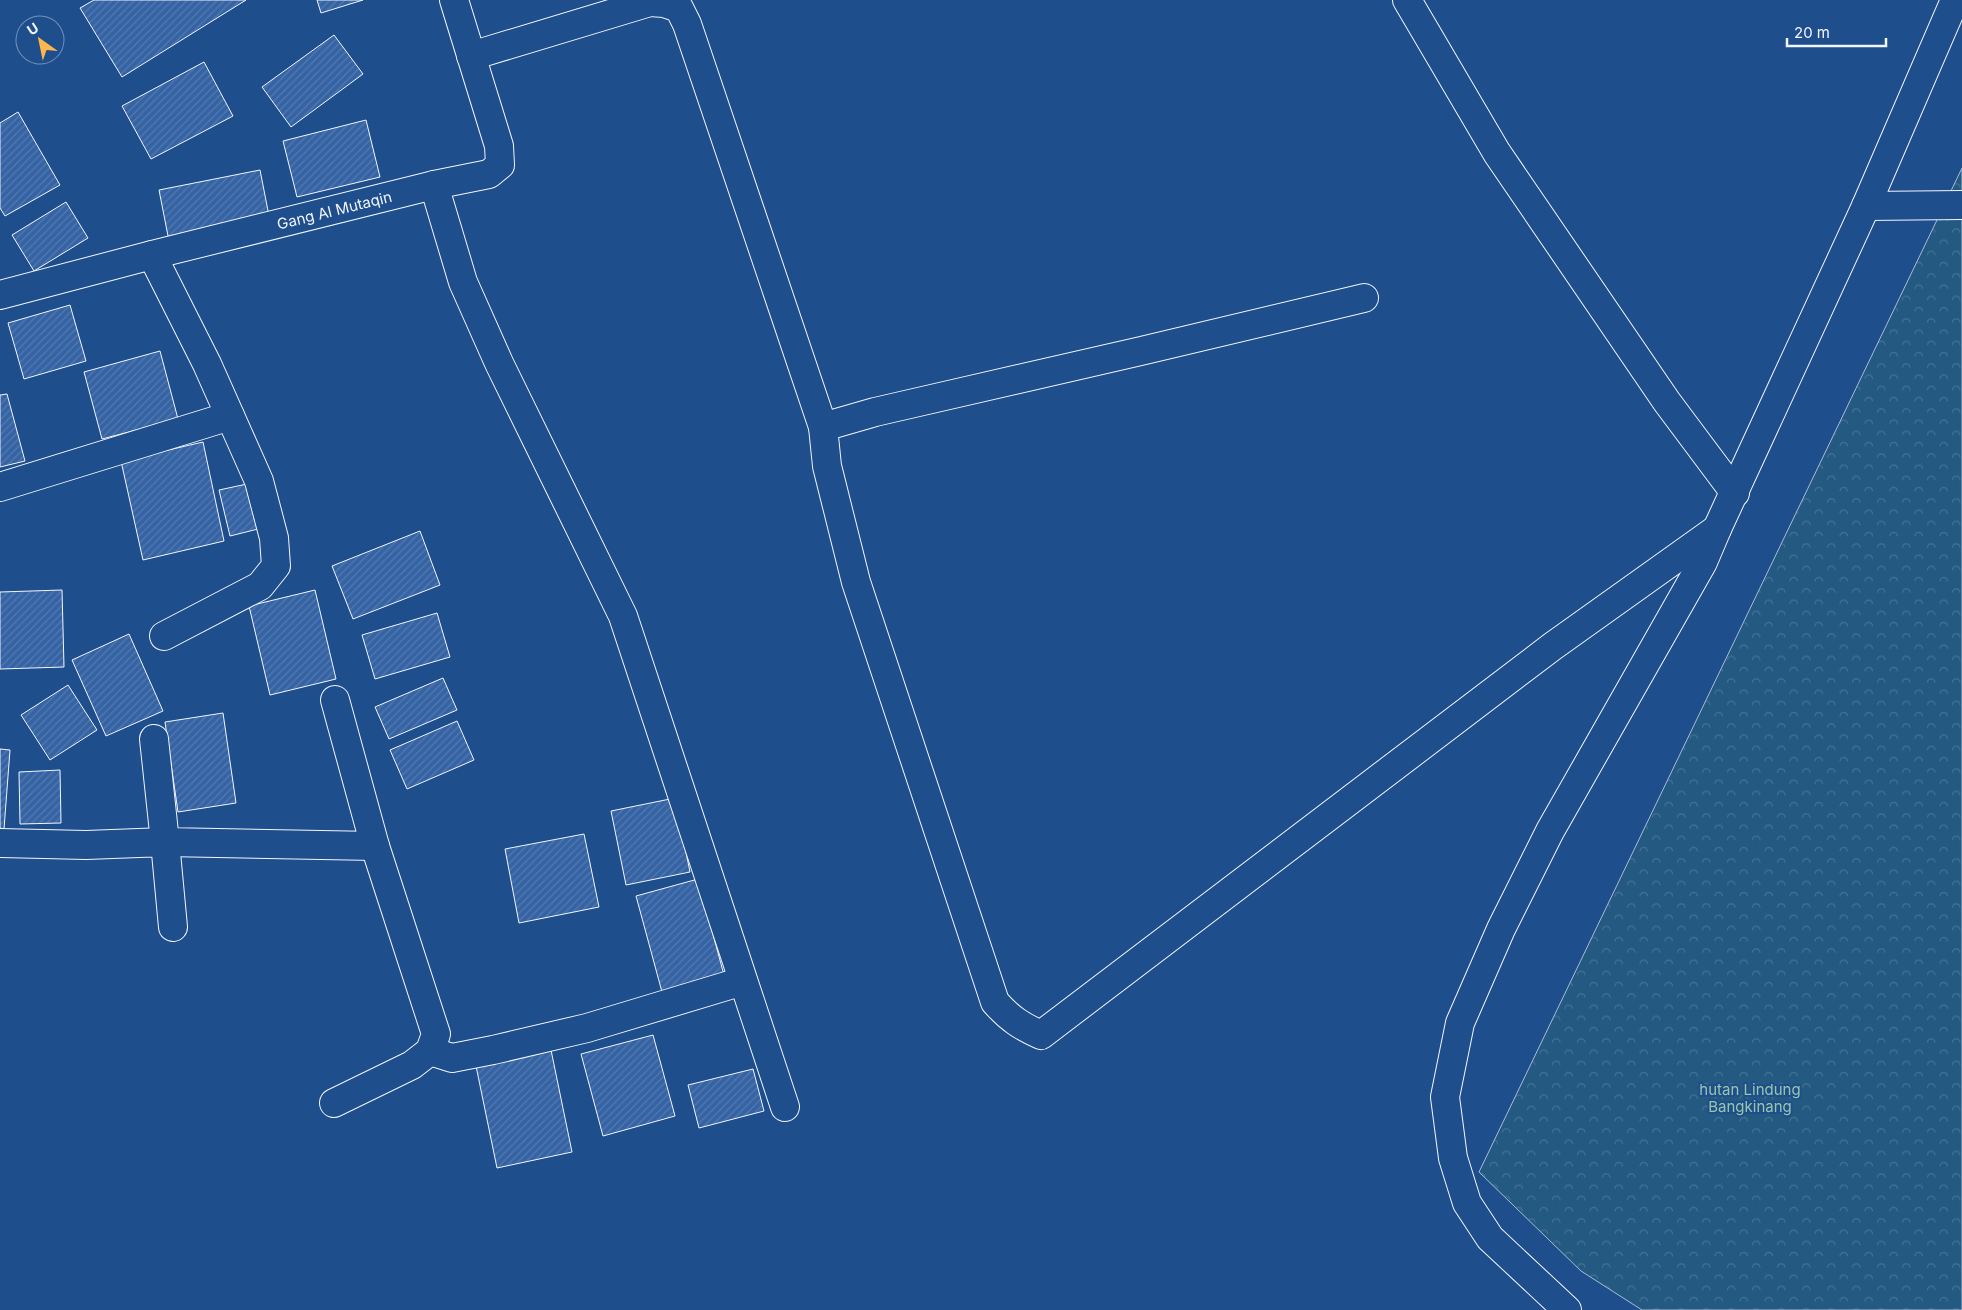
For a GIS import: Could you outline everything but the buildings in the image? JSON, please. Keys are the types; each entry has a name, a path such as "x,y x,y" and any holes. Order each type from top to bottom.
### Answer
{"street":[{"name":"Gang Al Mutaqin","path":"0,295 434,185 489,174 500,165 499,146 454,0"},
{"path":"1407,0 1497,153 1667,402 1735,493"},
{"path":"1567,1310 1490,1238 1467,1203 1453,1158 1445,1097 1460,1024 1501,929 1550,831 1704,562 1717,529 1866,206 1955,0"},
{"path":"471,56 650,2 664,3 679,8 687,24 823,427 827,466 856,582 995,1002 1008,1017 1022,1027 1041,1035 1553,646 1717,529"},
{"path":"434,185 463,282 566,504 622,616 784,1107"},
{"path":"1866,206 1962,205"},
{"path":"152,255 207,364 259,481 274,538 276,566 260,586 164,636"},
{"path":"823,427 875,412 1364,298"},
{"path":"0,487 230,416"},
{"path":"334,1103 412,1065 430,1051 436,1034 375,846 335,700"},
{"path":"154,739 173,927"},
{"path":"0,844 86,845 165,842 375,846"},
{"path":"430,1051 452,1058 492,1050 587,1028 743,981"}],"green space":[{"name":"hutan Lindung Bangkinang","path":"1962,168 1962,1310 1642,1310 1581,1271 1479,1172"}]}
